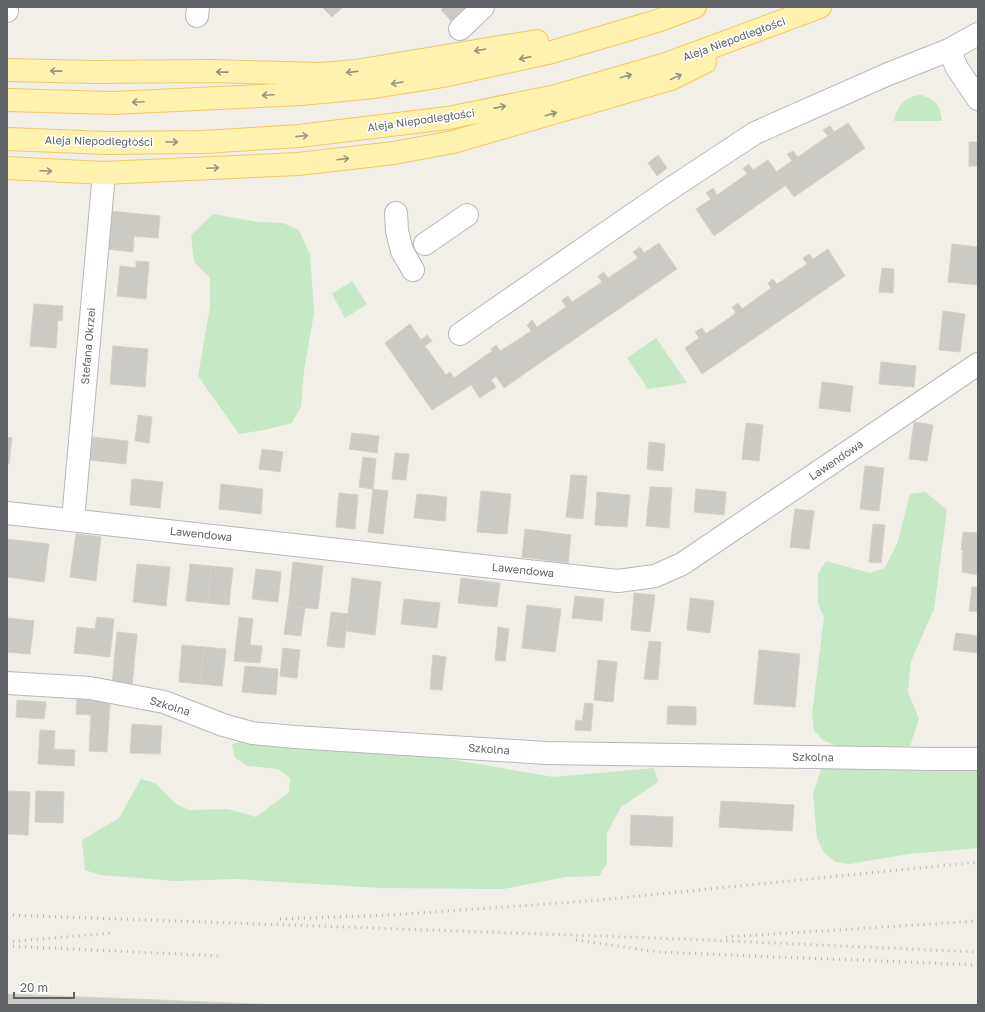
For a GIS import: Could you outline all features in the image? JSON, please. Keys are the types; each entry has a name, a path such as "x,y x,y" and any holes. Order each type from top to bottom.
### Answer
{"main road":[{"path":"7,100 113,103 301,94 374,87 443,76 552,52 656,21 695,7"},
{"path":"7,168 104,173 298,164 394,153 452,142 671,79 812,10"},
{"name":"Aleja Niepodległości","path":"7,139 106,143 203,142 300,136 448,118 556,96 666,64 812,10"},
{"path":"7,70 95,72 209,71 321,74 364,70 656,21"}],"street":[{"path":"460,29 483,7"},
{"path":"460,334 664,193 755,133 886,75 949,50 978,34"},
{"path":"949,50 956,68 978,99"},
{"name":"Stefana Okrzei","path":"73,520 104,173"},
{"path":"396,213 397,231 402,251 413,270"},
{"path":"425,244 467,215"},
{"name":"Lawendowa","path":"7,513 618,581 655,576 682,564 978,364"},
{"name":"Szkolna","path":"7,684 90,688 164,702 223,725 252,733 295,737 546,753 903,759 978,758"}],"green space":[{"path":"921,95 934,101 940,111 942,121 894,121 897,111 906,100 910,97"},
{"path":"213,214 257,222 283,223 299,230 310,255 314,313 304,370 301,406 292,423 239,434 198,376 210,307 210,278 194,262 191,235"},
{"path":"352,281 367,304 345,318 332,294"},
{"path":"656,338 687,383 648,389 627,358"},
{"path":"925,492 947,510 934,609 911,661 908,692 919,719 910,746 850,752 823,740 814,730 812,714 824,617 818,604 818,574 826,561 870,573 885,568 898,541 910,494"},
{"path":"257,739 431,756 553,777 654,768 658,782 621,807 607,833 607,864 599,876 566,877 503,889 380,888 235,879 175,881 100,875 85,870 82,840 119,818 141,779 155,783 176,804 189,810 228,809 256,817 289,792 290,778 278,769 248,766 235,758 232,744"},
{"path":"822,766 978,770 978,848 908,854 850,864 835,862 823,851 817,838 813,794"}],"building":[{"path":"322,7 343,7 332,17"},
{"path":"444,7 470,7 453,23 441,10"},
{"path":"848,123 865,148 794,197 776,172 792,161 787,154 793,151 798,157 828,136 823,130 830,126 834,132"},
{"path":"969,142 978,142 978,166 969,166"},
{"path":"658,155 667,168 657,176 648,163"},
{"path":"768,160 786,185 714,236 696,209 711,199 706,193 713,188 717,195 747,174 743,168 749,164 753,170"},
{"path":"110,211 160,216 158,238 134,236 133,252 106,249"},
{"path":"659,243 677,269 534,367 516,341 531,331 527,325 532,320 537,327 566,307 562,300 568,296 572,302 602,282 598,276 604,272 608,278 638,258 633,252 640,247 644,253"},
{"path":"952,244 978,247 978,285 948,282"},
{"path":"828,249 845,276 702,374 685,348 699,338 695,332 702,328 706,334 736,313 732,307 738,303 742,309 771,288 768,283 770,281 773,279 777,284 807,264 803,258 809,254 813,259"},
{"path":"136,261 149,262 146,299 117,296 120,266 136,268"},
{"path":"882,268 894,269 893,293 879,292"},
{"path":"34,304 63,306 62,321 58,320 56,348 30,346"},
{"path":"943,311 965,314 960,352 939,350"},
{"path":"410,324 421,340 427,335 432,341 425,346 446,375 450,372 454,378 492,351 491,349 496,345 500,351 516,341 534,367 504,388 496,376 491,380 496,387 480,398 471,385 432,410 385,343"},
{"path":"113,346 148,349 145,387 110,384"},
{"path":"881,362 916,366 914,387 879,384"},
{"path":"822,382 853,386 850,412 819,408"},
{"path":"138,415 152,417 149,443 135,441"},
{"path":"914,422 933,425 927,461 909,459"},
{"path":"746,423 763,425 759,461 742,459"},
{"path":"352,433 379,436 377,453 349,449"},
{"path":"7,437 12,438 9,464 7,464"},
{"path":"93,437 128,441 126,464 90,460"},
{"path":"649,442 665,444 663,471 647,469"},
{"path":"262,449 283,452 280,472 259,469"},
{"path":"395,453 409,454 406,480 392,479"},
{"path":"363,457 376,459 373,489 359,487"},
{"path":"865,466 884,468 879,511 860,509"},
{"path":"571,475 587,476 583,519 566,517"},
{"path":"132,479 163,482 160,508 130,505"},
{"path":"221,484 263,489 261,514 219,509"},
{"path":"650,487 672,488 669,528 646,526"},
{"path":"373,489 388,491 383,534 368,532"},
{"path":"696,489 726,492 724,515 694,512"},
{"path":"481,491 511,494 507,534 477,532"},
{"path":"597,492 630,495 627,527 595,525"},
{"path":"339,493 358,495 355,529 336,527"},
{"path":"417,494 447,497 445,521 414,518"},
{"path":"795,509 814,511 809,549 790,547"},
{"path":"873,524 885,525 881,563 869,562"},
{"path":"525,529 571,535 568,563 522,557"},
{"path":"963,532 978,533 978,575 962,572 963,550 961,550"},
{"path":"76,534 101,537 96,581 70,577"},
{"path":"7,539 49,544 44,582 7,577"},
{"path":"293,562 323,566 318,609 288,606"},
{"path":"137,564 170,567 166,606 133,602"},
{"path":"190,564 211,566 208,603 186,601"},
{"path":"211,566 233,568 229,605 208,603"},
{"path":"256,569 281,572 278,602 252,599"},
{"path":"352,578 381,582 375,635 346,631"},
{"path":"461,578 500,583 497,607 458,603"},
{"path":"972,587 978,587 978,612 969,611"},
{"path":"634,593 655,595 650,632 631,630"},
{"path":"575,596 604,599 602,621 572,618"},
{"path":"690,598 714,601 710,633 687,630"},
{"path":"404,599 440,603 437,628 401,624"},
{"path":"527,605 561,609 555,652 522,648"},
{"path":"288,606 305,608 301,636 284,634"},
{"path":"331,612 348,614 344,648 327,646"},
{"path":"97,617 114,619 110,657 74,653 77,627 95,629"},
{"path":"239,617 253,619 250,645 262,646 260,663 234,661"},
{"path":"7,618 34,621 30,654 7,652"},
{"path":"498,627 509,629 505,661 495,660"},
{"path":"117,632 137,634 132,686 112,684"},
{"path":"956,633 978,636 978,653 953,650"},
{"path":"649,641 661,642 658,680 644,679"},
{"path":"182,645 204,647 200,684 179,682"},
{"path":"204,647 226,649 222,686 200,684"},
{"path":"283,648 300,650 297,678 280,676"},
{"path":"759,650 800,654 795,707 754,704"},
{"path":"433,655 446,657 442,690 430,689"},
{"path":"598,660 617,662 613,702 594,700"},
{"path":"245,666 278,669 276,695 242,692"},
{"path":"77,699 110,701 107,752 89,751 91,715 76,714"},
{"path":"17,700 46,702 44,719 16,717"},
{"path":"585,703 593,704 591,731 575,730 576,720 582,721"},
{"path":"668,706 696,707 696,725 667,724"},
{"path":"132,724 162,726 160,754 130,753"},
{"path":"40,730 55,731 54,749 75,750 74,766 38,764"},
{"path":"7,791 30,792 28,835 7,834"},
{"path":"36,791 64,792 63,823 35,822"},
{"path":"721,801 794,805 792,831 719,827"},
{"path":"631,815 673,817 672,847 630,845"},
{"path":"7,994 281,1005 7,1005"}],"railway":[{"path":"280,919 391,915 589,901 978,862"},
{"path":"7,915 683,939 978,952"},
{"path":"726,937 978,921"},
{"path":"7,942 111,933"},
{"path":"576,940 659,952 978,965"},
{"path":"7,946 222,956"}]}
